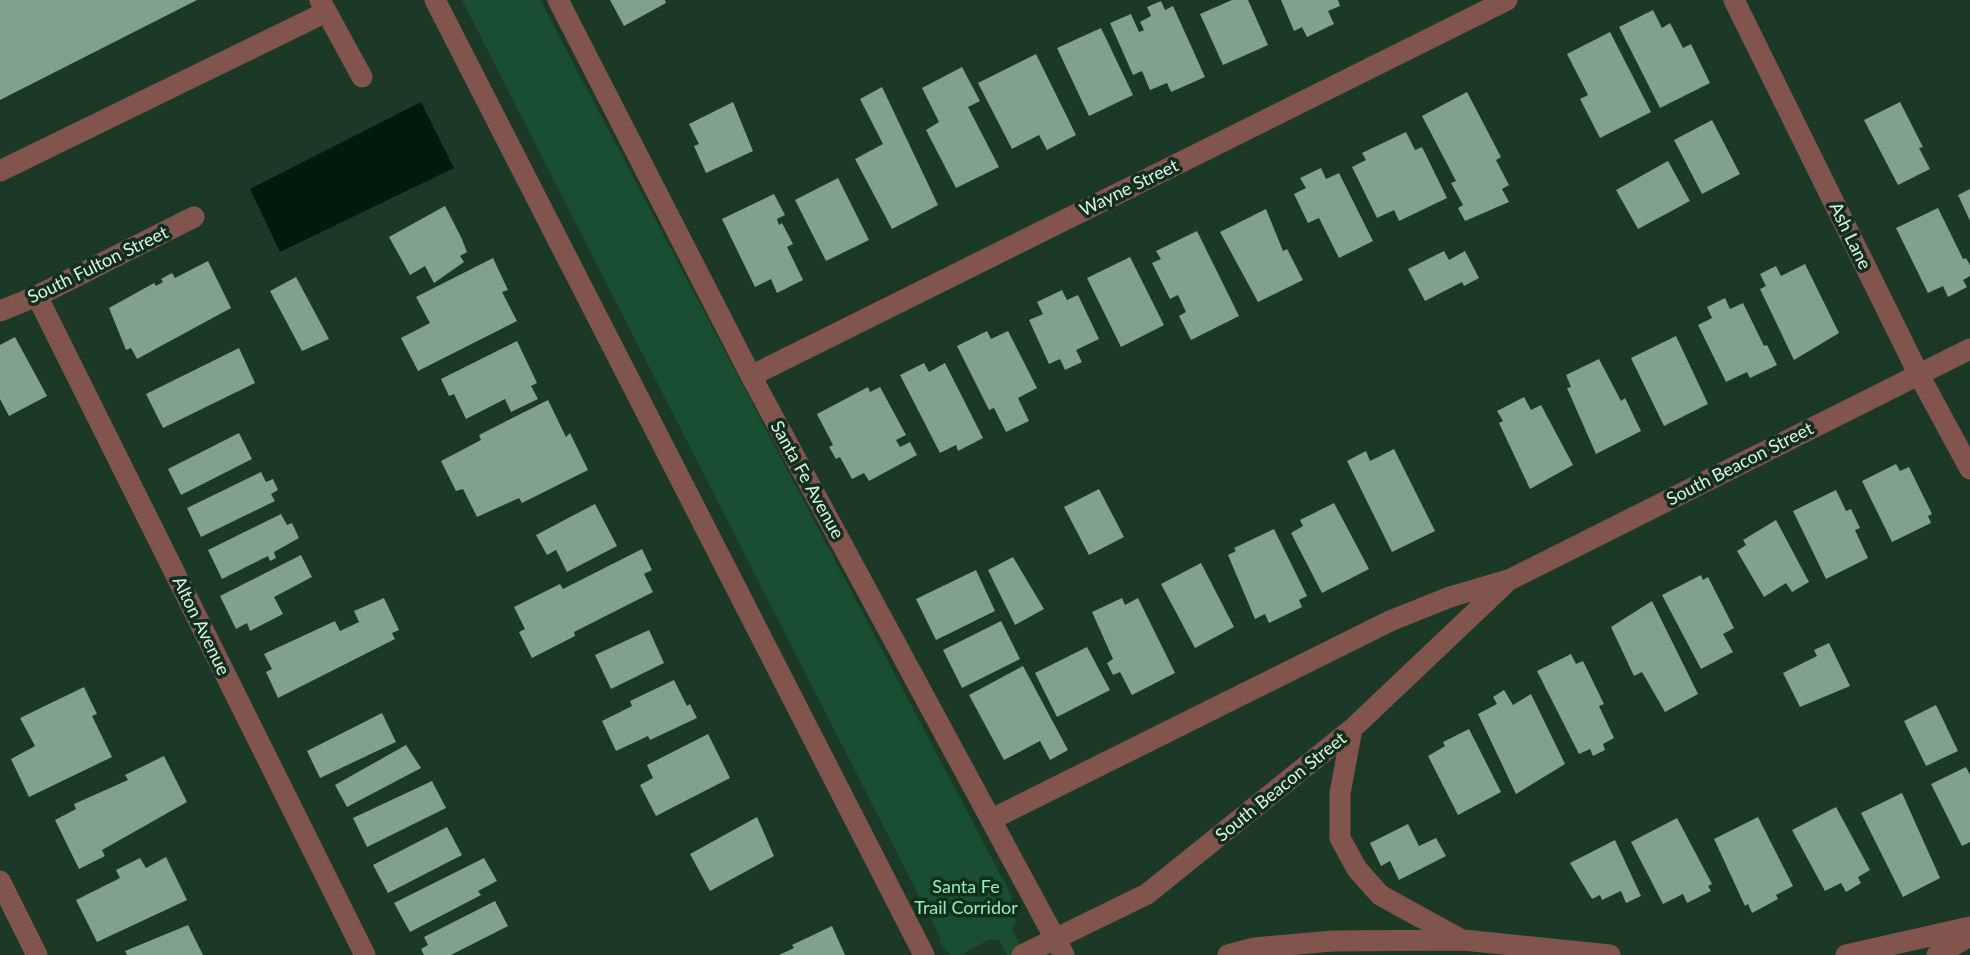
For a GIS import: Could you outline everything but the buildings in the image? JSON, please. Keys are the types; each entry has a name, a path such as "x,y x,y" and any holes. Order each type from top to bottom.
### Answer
{"street":[{"path":"435,0 923,955"},
{"name":"Santa Fe Avenue","path":"558,0 751,376 1060,947"},
{"name":"Wayne Street","path":"751,376 1507,0"},
{"name":"Ash Lane","path":"1734,0 1919,375 1970,469"},
{"path":"0,171 323,6 362,77"},
{"name":"South Fulton Street","path":"0,311 37,296 194,217"},
{"name":"Alton Avenue","path":"37,296 365,955"},
{"name":"South Beacon Street","path":"992,819 1390,621 1450,597 1511,579 1970,349"},
{"name":"South Beacon Street","path":"1022,955 1060,947 1147,894 1352,729 1511,579"},
{"path":"1352,729 1340,793 1340,838 1357,869 1380,895 1463,940"},
{"path":"0,881 37,955"},
{"path":"1846,955 1970,927"},
{"path":"1937,955 1970,936"},
{"path":"1228,955 1254,948 1332,942 1463,940 1610,955"}],"green space":[{"name":"Santa Fe Trail Corridor","path":"462,0 540,0 1011,895 1016,921 1012,930 1025,955 1007,955 999,940 988,940 961,955 951,955 940,944 940,937"}],"shaded area":[{"path":"421,102 454,168 280,252 250,189"}]}
